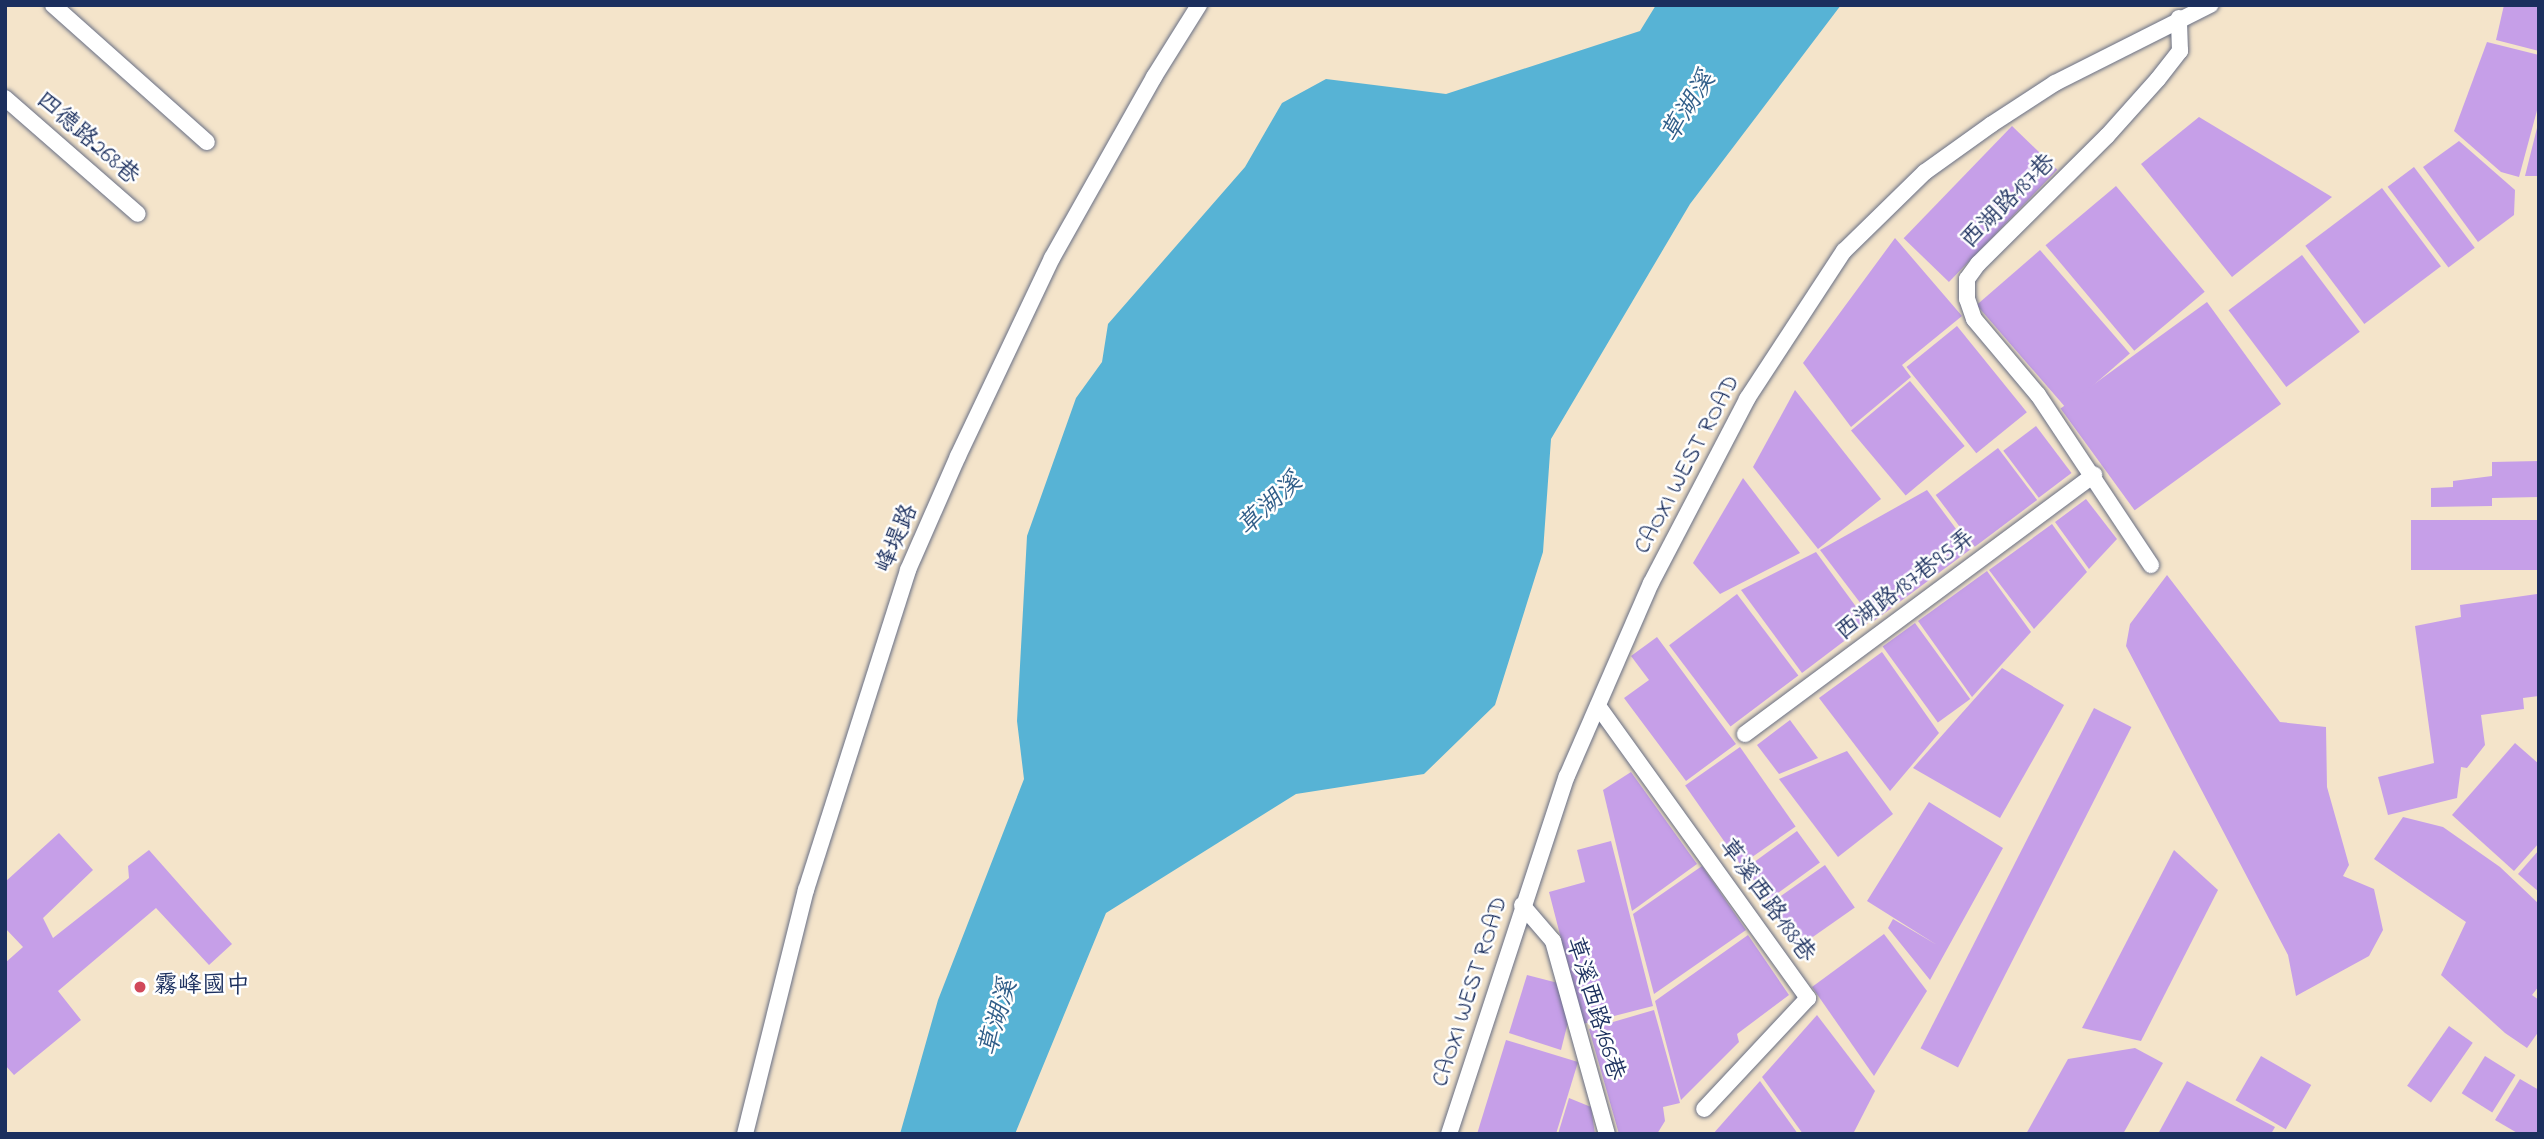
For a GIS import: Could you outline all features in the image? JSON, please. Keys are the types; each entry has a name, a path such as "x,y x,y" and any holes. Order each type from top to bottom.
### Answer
{"street":[{"path":"53,5 207,142"},
{"name":"峰堤路","path":"745,1134 806,890 908,570 957,456 1052,258 1154,77 1199,5"},
{"name":"CAOXI WEST ROAD","path":"1449,1134 1522,905 1567,776 1651,583 1753,390 1844,251 1926,172 1992,124 2055,83 2210,5"},
{"name":"西湖路187巷","path":"2151,565 2094,475 2038,395 1974,319 1968,299 1968,279 1978,264 2108,135 2180,51 2179,19"},
{"name":"四德路268巷","path":"5,98 138,214"},
{"name":"西湖路187巷95弄","path":"1745,734 2094,475"},
{"name":"草溪西路188巷","path":"1598,706 1808,998 1704,1109"},
{"name":"草溪西路166巷","path":"1522,905 1553,941 1607,1134"}],"water":[{"name":"草湖溪","path":"1656,5 1841,5 1690,204 1551,439 1543,552 1495,705 1424,774 1296,794 1106,913 1015,1134 900,1134 938,1000 1024,779 1017,721 1027,536 1076,398 1102,362 1108,324 1245,167 1282,103 1326,79 1446,94 1640,31"}],"building":[{"path":"2504,5 2539,5 2539,51 2496,40"},
{"path":"2487,42 2539,55 2539,103 2519,177 2501,172 2454,131"},
{"path":"2199,117 2332,197 2232,277 2141,164"},
{"path":"2538,124 2539,176 2525,176"},
{"path":"2012,126 2057,170 1949,282 1904,238"},
{"path":"2459,141 2515,190 2514,215 2478,242 2423,167"},
{"path":"2414,167 2475,248 2448,268 2388,187"},
{"path":"2116,186 2205,292 2134,351 2046,245"},
{"path":"2382,188 2441,266 2364,324 2305,246"},
{"path":"1895,238 1962,316 1902,365 1911,377 1851,427 1803,363"},
{"path":"2040,250 2130,353 2066,409 1977,305"},
{"path":"2302,255 2360,332 2286,387 2229,310"},
{"path":"2207,302 2281,404 2135,510 2061,408"},
{"path":"1957,326 2027,412 1976,453 1906,367"},
{"path":"1910,381 1965,446 1906,496 1851,430"},
{"path":"1795,390 1881,499 1818,549 1753,467"},
{"path":"2036,426 2072,473 2039,498 2003,451"},
{"path":"1998,448 2037,500 1975,547 1936,495"},
{"path":"2539,461 2539,497 2492,498 2492,506 2431,507 2431,488 2453,487 2453,481 2492,476 2492,462"},
{"path":"1743,478 1800,553 1720,594 1693,563"},
{"path":"1927,490 1971,549 1874,621 1820,550"},
{"path":"2086,499 2117,539 2089,569 2055,522"},
{"path":"2411,520 2539,520 2539,570 2411,570"},
{"path":"2052,524 2087,572 2034,629 1989,570"},
{"path":"1816,552 1868,623 1802,673 1741,590"},
{"path":"1987,571 2031,632 1972,697 1918,621"},
{"path":"2167,575 2280,722 2326,727 2327,787 2349,865 2343,876 2374,889 2383,930 2369,956 2296,996 2288,955 2126,646 2130,624"},
{"path":"1737,594 1798,675 1731,727 1669,645"},
{"path":"2537,594 2539,696 2523,698 2524,709 2481,715 2485,745 2467,768 2461,767 2457,798 2388,815 2378,777 2434,763 2415,626 2461,617 2460,605"},
{"path":"1915,623 1970,699 1938,723 1883,647"},
{"path":"1657,637 1736,744 1686,781 1624,698 1649,680 1631,656"},
{"path":"1882,652 1939,733 1890,791 1819,698"},
{"path":"2002,668 2064,705 2000,818 1913,768"},
{"path":"2094,708 2131,727 1958,1067 1921,1048"},
{"path":"1790,720 1818,758 1779,774 1757,745"},
{"path":"2515,743 2539,764 2539,843 2514,871 2452,815"},
{"path":"1740,747 1796,826 1741,865 1685,785"},
{"path":"1847,751 1893,814 1838,857 1779,779"},
{"path":"1631,772 1697,864 1632,911 1603,790"},
{"path":"1929,802 2003,848 1930,980 1888,928 1893,919 1937,945 1867,901"},
{"path":"2403,817 2443,827 2500,867 2539,904 2539,986 2532,995 2539,1000 2539,1031 2527,1048 2505,1033 2441,975 2466,922 2374,859"},
{"path":"1797,831 1820,863 1768,900 1745,869"},
{"path":"59,833 93,870 43,918 53,938 129,878 128,866 149,850 232,944 209,965 156,908 58,991 81,1020 14,1075 5,1065 5,963 23,947 5,928 5,882"},
{"path":"1611,841 1653,1006 1583,1024 1549,892 1585,882 1577,850"},
{"path":"2174,850 2218,890 2141,1041 2082,1028"},
{"path":"2539,850 2539,892 2518,874"},
{"path":"1825,865 1855,908 1800,946 1770,903"},
{"path":"1702,866 1746,930 1654,994 1633,914"},
{"path":"1884,934 1927,991 1874,1076 1812,987"},
{"path":"1748,935 1789,995 1737,1034 1739,1042 1681,1100 1655,1001"},
{"path":"1527,975 1558,983 1569,1018 1561,1050 1509,1033"},
{"path":"1654,1010 1680,1103 1663,1107 1665,1121 1657,1134 1619,1134 1589,1029"},
{"path":"1817,1015 1875,1091 1853,1134 1803,1134 1762,1077"},
{"path":"2449,1026 2473,1043 2431,1102 2407,1086"},
{"path":"1506,1040 1578,1062 1556,1134 1477,1134"},
{"path":"2135,1048 2163,1063 2123,1134 2026,1134 2068,1059"},
{"path":"2261,1056 2311,1085 2286,1129 2236,1100"},
{"path":"2485,1056 2516,1075 2492,1112 2462,1093"},
{"path":"2520,1079 2539,1090 2537,1134 2519,1134 2495,1120"},
{"path":"1760,1081 1798,1134 1713,1134 1735,1109"},
{"path":"2187,1081 2275,1127 2271,1134 2158,1134"},
{"path":"1569,1098 1591,1107 1595,1134 1558,1134"}],"place":[{"name":"霧峰國中","path":"140,987"}]}
